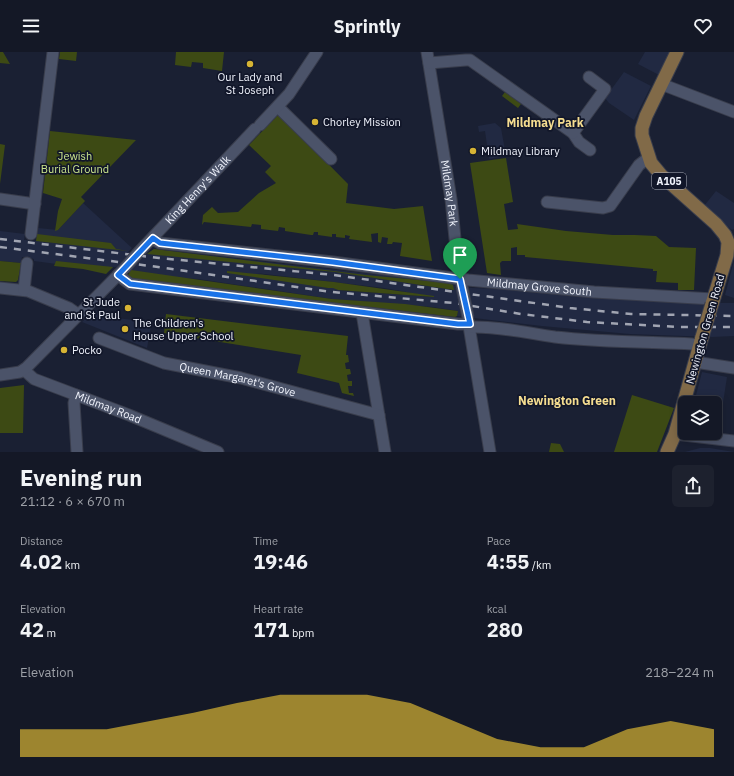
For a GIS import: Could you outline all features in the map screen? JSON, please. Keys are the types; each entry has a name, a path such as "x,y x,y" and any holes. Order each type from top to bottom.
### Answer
{"main road":[{"name":"Newington Green Road","path":"666,452 675,434 700,341 731,240 716,224 661,175 651,164 648,158 642,128 648,111 677,52"}],"street":[{"path":"31,234 53,52"},
{"name":"King Henry's Walk","path":"24,370 121,272 278,107 298,81 317,52"},
{"path":"428,58 470,60 573,133 579,142 590,150"},
{"name":"Mildmay Park","path":"428,58 450,192 461,283 490,452"},
{"path":"573,133 605,89 589,77"},
{"path":"661,84 734,112"},
{"path":"278,107 331,159"},
{"path":"547,202 603,208 610,206 640,165 648,158"},
{"path":"0,199 35,204"},
{"name":"Mildmay Grove South","path":"153,238 160,243 325,261 461,283 713,301"},
{"path":"24,290 27,263"},
{"path":"121,272 130,284 362,313 458,324 469,323 554,337 692,344 700,341"},
{"path":"0,288 24,290 69,308 79,315"},
{"path":"362,313 384,452"},
{"name":"Queen Margaret's Grove","path":"99,338 164,363 241,378 379,415"},
{"path":"695,362 734,368"},
{"path":"0,374 16,373 24,370"},
{"name":"Mildmay Road","path":"24,370 34,379 129,415 218,452"},
{"path":"76,395 74,403 77,452"},
{"path":"675,434 734,441"}],"shaded area":[{"path":"645,52 671,52 659,75 638,64"},
{"path":"624,72 651,86 634,120 609,103 605,98"},
{"path":"495,123 501,128 506,156 489,159 485,131 479,132 478,126"},
{"path":"716,191 734,203 734,229 732,230 704,206"},
{"path":"83,203 132,248 128,252 146,254 154,249 450,283 453,285 472,288 502,289 592,298 734,303 734,336 712,337 630,334 542,326 457,316 458,311 432,307 332,299 198,279 128,275 131,270 113,267 109,271 34,261 34,259 22,257 21,263 0,261 0,231 25,234 24,240 36,241 38,228 58,230","holes":["256,273 384,288 433,297 338,290 333,287 328,288"]},
{"path":"734,261 734,298 725,295"},
{"name":"The Children's House Upper School","path":"94,310 110,317 147,322 147,324 151,326 147,348 82,322"},
{"path":"702,372 727,377 722,410 722,396 696,396"},
{"path":"700,448 710,448 734,452 685,452"}],"green space":[{"path":"0,52 3,52 10,64 0,63"},
{"path":"60,52 77,52 76,61 59,59"},
{"path":"176,52 224,52 222,71 203,68 203,63 192,62 191,67 175,65"},
{"path":"505,92 521,104 518,108 502,96"},
{"path":"279,114 348,184 346,203 394,209 423,206 432,261 400,256 402,243 393,242 392,244 387,244 388,238 382,237 381,243 378,242 378,233 371,234 372,242 349,239 350,236 345,235 345,238 336,237 336,234 332,234 332,237 318,235 318,232 314,232 313,235 311,235 285,231 285,228 279,227 278,231 261,229 261,225 252,224 251,227 204,222 202,225 203,215 212,207 218,213 238,212 259,193 276,183 265,172 271,166 249,145"},
{"name":"Jewish Burial Ground","path":"50,131 136,140 81,197 85,201 58,230 55,231 58,211 62,199 43,193"},
{"path":"0,144 5,145 0,184"},
{"path":"506,158 513,202 504,204 508,230 518,229 517,224 566,231 613,235 656,236 669,247 696,248 694,290 678,290 678,283 656,282 657,271 653,271 653,269 525,257 525,255 517,255 517,247 511,248 511,261 502,261 500,263 501,275 487,273 470,163"},
{"path":"37,234 111,243 116,249 128,251 36,241"},
{"path":"154,249 366,275 450,283 453,285 454,290 335,272 147,254"},
{"path":"0,261 21,263 18,280 16,282 0,281"},
{"path":"56,261 113,267 106,274 83,269 54,266"},
{"path":"131,270 332,299 405,304 458,311 457,316 455,317 134,280 128,275"},
{"path":"227,271 334,282 434,297 338,290 333,288 227,273"},
{"path":"166,314 348,336 346,355 348,355 349,362 345,363 346,369 350,369 351,374 347,375 348,381 352,381 352,386 348,386 349,393 353,393 354,396 342,393 339,383 297,373 301,355 164,333"},
{"path":"24,385 23,433 0,433 0,388"},
{"path":"632,395 674,408 657,452 614,452"},
{"path":"551,443 560,444 564,452 549,452"}],"railway":[{"path":"0,239 159,258 334,275 570,308 631,314 734,316"},
{"path":"0,247 158,267 332,292 454,303 521,314 587,322 679,327 734,327"}],"place":[{"name":"Our Lady and St Joseph","path":"250,64"},
{"name":"Chorley Mission","path":"315,122"},
{"name":"Mildmay Library","path":"473,151"},
{"name":"St Jude and St Paul","path":"128,308"},
{"name":"The Children's House Upper School","path":"125,329"},
{"name":"Pocko","path":"64,350"}],"district":[{"name":"Mildmay Park","path":"545,122"},
{"name":"Newington Green","path":"567,400"}],"route":[{"path":"153,238 160,243 333,262 460,279 470,324 458,324 362,313 130,284 118,275 153,238"}]}
